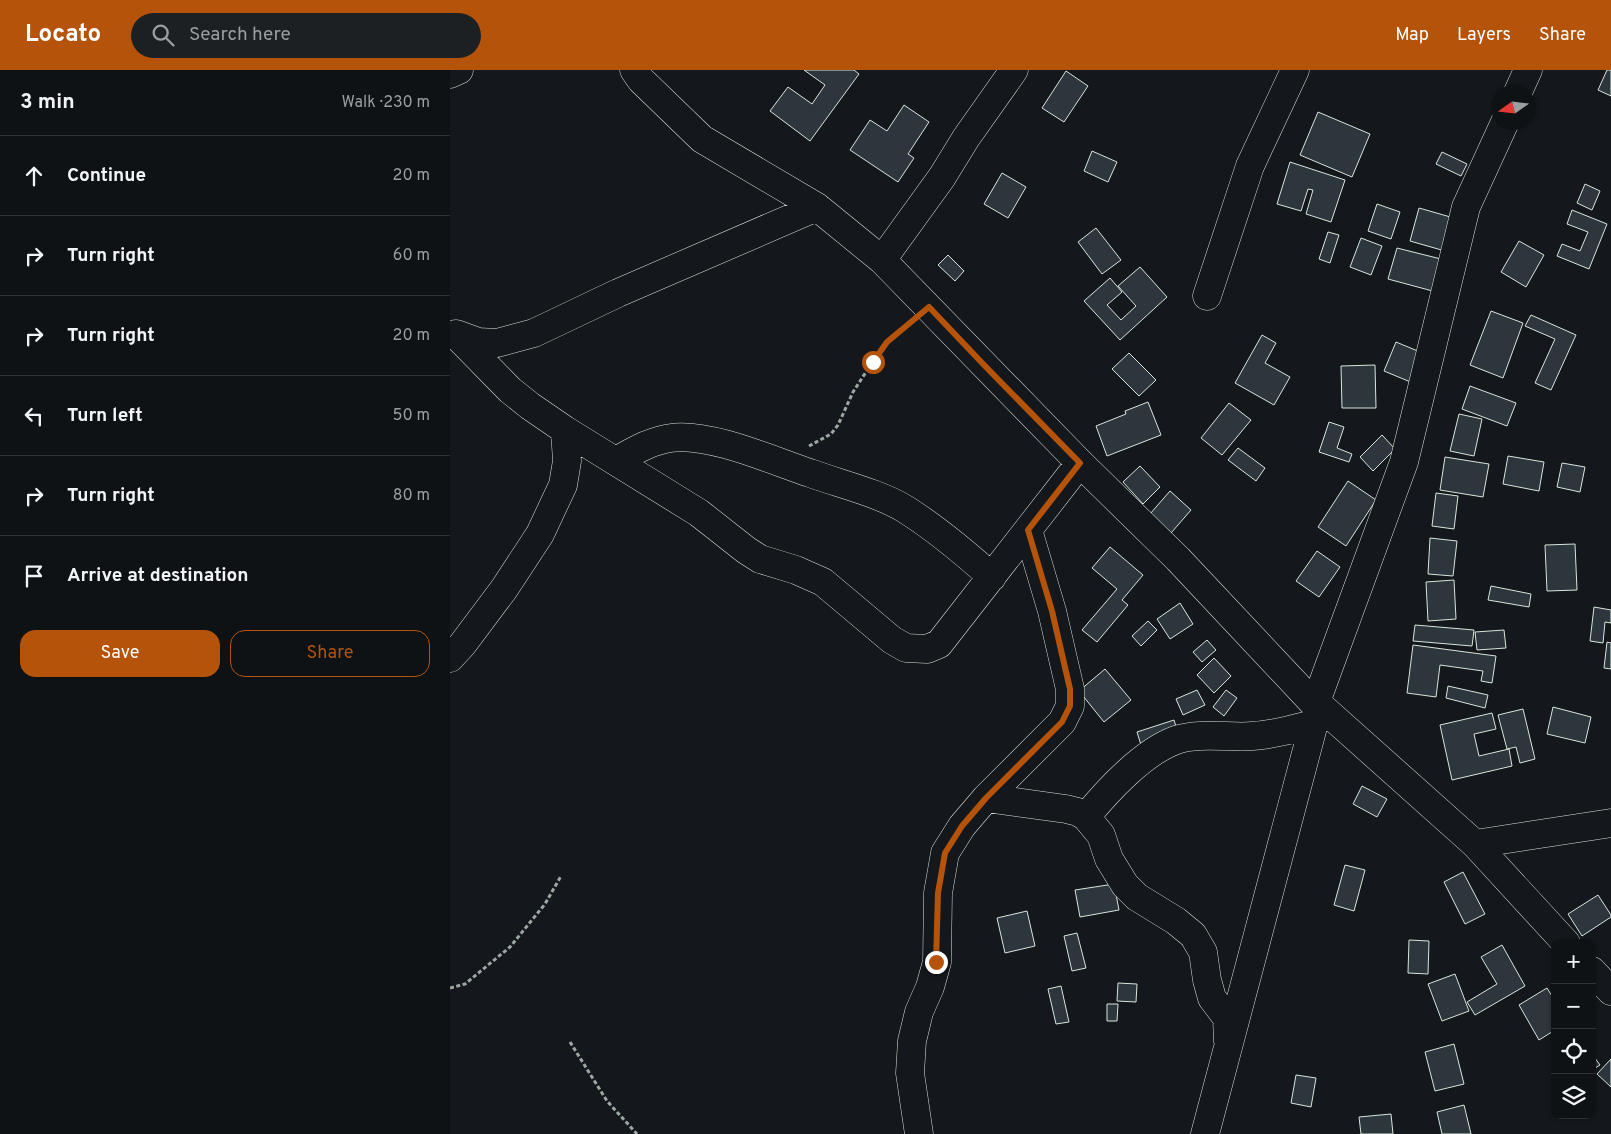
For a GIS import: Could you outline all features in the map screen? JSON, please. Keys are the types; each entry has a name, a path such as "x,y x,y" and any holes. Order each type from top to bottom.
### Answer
{"street":[{"path":"450,74 459,70"},
{"path":"634,70 641,80 702,139 817,207 882,260 1080,463 1178,559 1316,711 1475,844 1562,939"},
{"path":"882,260 928,198 966,138 1014,70"},
{"path":"1207,296 1250,166 1295,70"},
{"path":"1521,85 1528,70"},
{"path":"1204,1134 1316,711 1404,462 1466,207 1501,130"},
{"path":"453,334 478,342 497,343 534,333 618,293 817,207"},
{"path":"453,334 510,390 530,406 565,430 699,513 746,550 760,558 796,570 823,582 892,640 906,648 927,649 939,644 1080,463"},
{"path":"450,658 504,589 540,534 563,485 567,461 565,430"},
{"path":"616,461 647,444 673,437 700,438 729,446 863,491 903,508 958,546 992,577"},
{"path":"919,1134 910,1073 912,1041 919,1012 930,987 936,962 938,893 945,853 962,826 986,798 1062,722 1070,706 1070,689 1052,611 1028,530"},
{"path":"1086,817 1101,798 1133,769 1158,750 1176,740 1189,737 1275,734 1316,711"},
{"path":"986,798 1066,809 1078,812 1086,817 1101,835 1109,859 1126,885 1137,897 1176,921 1193,935 1203,952 1212,998 1227,1018 1228,1042"},
{"path":"1475,844 1611,823"},
{"path":"1596,975 1611,991"}],"path":[{"path":"774,461 810,446 831,434 838,425 853,392 883,347 929,307"},
{"path":"450,988 465,984 510,947 545,904 562,876"},
{"path":"570,1042 607,1100 637,1134"}],"building":[{"path":"804,70 854,70 859,74 810,141 770,111 788,87 812,104 825,85"},
{"path":"1607,70 1611,70 1611,96 1598,90"},
{"path":"1066,71 1088,86 1064,122 1042,108"},
{"path":"904,105 929,122 908,154 914,158 898,182 850,150 870,120 887,131"},
{"path":"1318,112 1370,134 1352,177 1300,155"},
{"path":"1092,151 1117,162 1108,182 1084,171"},
{"path":"1442,152 1467,164 1461,176 1436,164"},
{"path":"1290,162 1345,180 1331,222 1306,214 1313,190 1308,189 1301,211 1277,204"},
{"path":"1002,173 1026,187 1008,218 984,204"},
{"path":"1585,184 1600,191 1592,210 1577,203"},
{"path":"1377,204 1400,212 1391,239 1368,231"},
{"path":"1419,208 1454,218 1445,251 1410,241"},
{"path":"1572,210 1607,224 1589,269 1557,256 1562,244 1580,251 1588,232 1567,224"},
{"path":"1096,228 1121,260 1102,274 1078,242"},
{"path":"1328,232 1339,235 1330,263 1319,259"},
{"path":"1361,238 1382,246 1371,275 1350,267"},
{"path":"1519,241 1544,255 1526,287 1501,272"},
{"path":"1397,248 1449,261 1440,293 1388,279"},
{"path":"948,255 964,271 955,281 938,265"},
{"path":"1140,267 1167,297 1120,340 1084,301 1110,278 1122,292 1107,305 1121,320 1136,306 1118,286"},
{"path":"1491,311 1523,323 1503,378 1470,365"},
{"path":"1531,315 1576,335 1551,390 1535,383 1555,339 1525,326"},
{"path":"1262,335 1276,343 1265,363 1290,377 1274,405 1235,383"},
{"path":"1396,342 1425,354 1413,383 1384,371"},
{"path":"1129,353 1156,380 1139,396 1112,369"},
{"path":"1375,365 1376,408 1342,408 1341,366"},
{"path":"1470,386 1516,403 1507,426 1462,409"},
{"path":"1148,402 1161,435 1107,456 1096,426 1126,414 1125,411"},
{"path":"1229,403 1251,420 1222,455 1201,438"},
{"path":"1459,414 1482,419 1474,456 1450,451"},
{"path":"1329,422 1344,427 1337,448 1352,454 1349,462 1319,452"},
{"path":"1382,435 1395,449 1373,471 1360,457"},
{"path":"1238,448 1265,468 1256,481 1228,460"},
{"path":"1508,456 1544,462 1539,491 1503,484"},
{"path":"1445,457 1489,464 1483,497 1440,490"},
{"path":"1562,463 1585,467 1580,492 1557,487"},
{"path":"1140,466 1160,487 1143,504 1123,482"},
{"path":"1348,481 1376,500 1346,546 1318,527"},
{"path":"1170,491 1191,510 1171,533 1150,514"},
{"path":"1436,493 1458,496 1454,529 1432,526"},
{"path":"1430,538 1457,541 1453,576 1428,574"},
{"path":"1575,544 1577,590 1547,591 1545,545"},
{"path":"1110,547 1143,575 1122,600 1128,605 1097,642 1082,630 1117,589 1092,568"},
{"path":"1317,551 1340,567 1319,597 1296,581"},
{"path":"1454,580 1456,619 1428,621 1426,582"},
{"path":"1491,586 1531,594 1529,607 1488,600"},
{"path":"1180,603 1193,624 1170,639 1157,619"},
{"path":"1594,607 1611,610 1611,623 1605,622 1603,643 1590,641"},
{"path":"1148,621 1157,630 1141,646 1132,636"},
{"path":"1415,625 1474,630 1472,646 1413,641"},
{"path":"1504,630 1506,648 1477,650 1475,632"},
{"path":"1207,640 1216,650 1202,662 1193,652"},
{"path":"1607,642 1611,643 1611,669 1604,668"},
{"path":"1413,645 1496,656 1492,683 1481,681 1483,671 1440,665 1436,697 1407,693"},
{"path":"1214,658 1231,676 1214,693 1197,675"},
{"path":"1105,669 1131,700 1104,722 1079,691"},
{"path":"1448,686 1488,695 1485,708 1446,698"},
{"path":"1197,690 1205,705 1183,715 1176,699"},
{"path":"1226,690 1237,698 1224,716 1213,707"},
{"path":"1553,707 1591,717 1585,743 1547,734"},
{"path":"1523,709 1535,759 1520,763 1516,747 1507,749 1498,715"},
{"path":"1492,713 1496,729 1474,734 1479,756 1509,749 1512,766 1452,780 1440,725"},
{"path":"1174,720 1178,733 1141,745 1137,732"},
{"path":"1362,786 1387,799 1377,817 1353,804"},
{"path":"1345,865 1365,870 1354,911 1334,905"},
{"path":"1463,872 1485,914 1465,924 1444,882"},
{"path":"1114,884 1119,910 1080,917 1075,890"},
{"path":"1598,895 1611,917 1582,936 1568,914"},
{"path":"1027,911 1035,946 1005,953 997,918"},
{"path":"1077,933 1086,968 1072,971 1064,936"},
{"path":"1409,940 1429,941 1428,974 1408,973"},
{"path":"1502,945 1525,986 1475,1015 1467,1002 1497,984 1481,957"},
{"path":"1455,974 1469,1011 1442,1021 1428,984"},
{"path":"1118,983 1137,984 1136,1002 1117,1001"},
{"path":"1061,986 1069,1022 1056,1024 1048,989"},
{"path":"1547,988 1551,994 1551,1032 1539,1040 1519,1005"},
{"path":"1107,1004 1118,1004 1117,1021 1107,1021"},
{"path":"1454,1044 1464,1084 1435,1091 1425,1052"},
{"path":"1611,1059 1611,1087 1597,1074"},
{"path":"1596,1060 1600,1065 1596,1068"},
{"path":"1296,1075 1316,1078 1311,1107 1291,1103"},
{"path":"1464,1105 1471,1134 1442,1134 1437,1112"},
{"path":"1391,1114 1393,1134 1361,1134 1359,1117"}],"route":[{"path":"873,362 887,342 929,307 1080,463 1028,530 1052,611 1070,689 1070,706 1062,722 986,798 962,826 945,853 938,893 936,962"}]}
